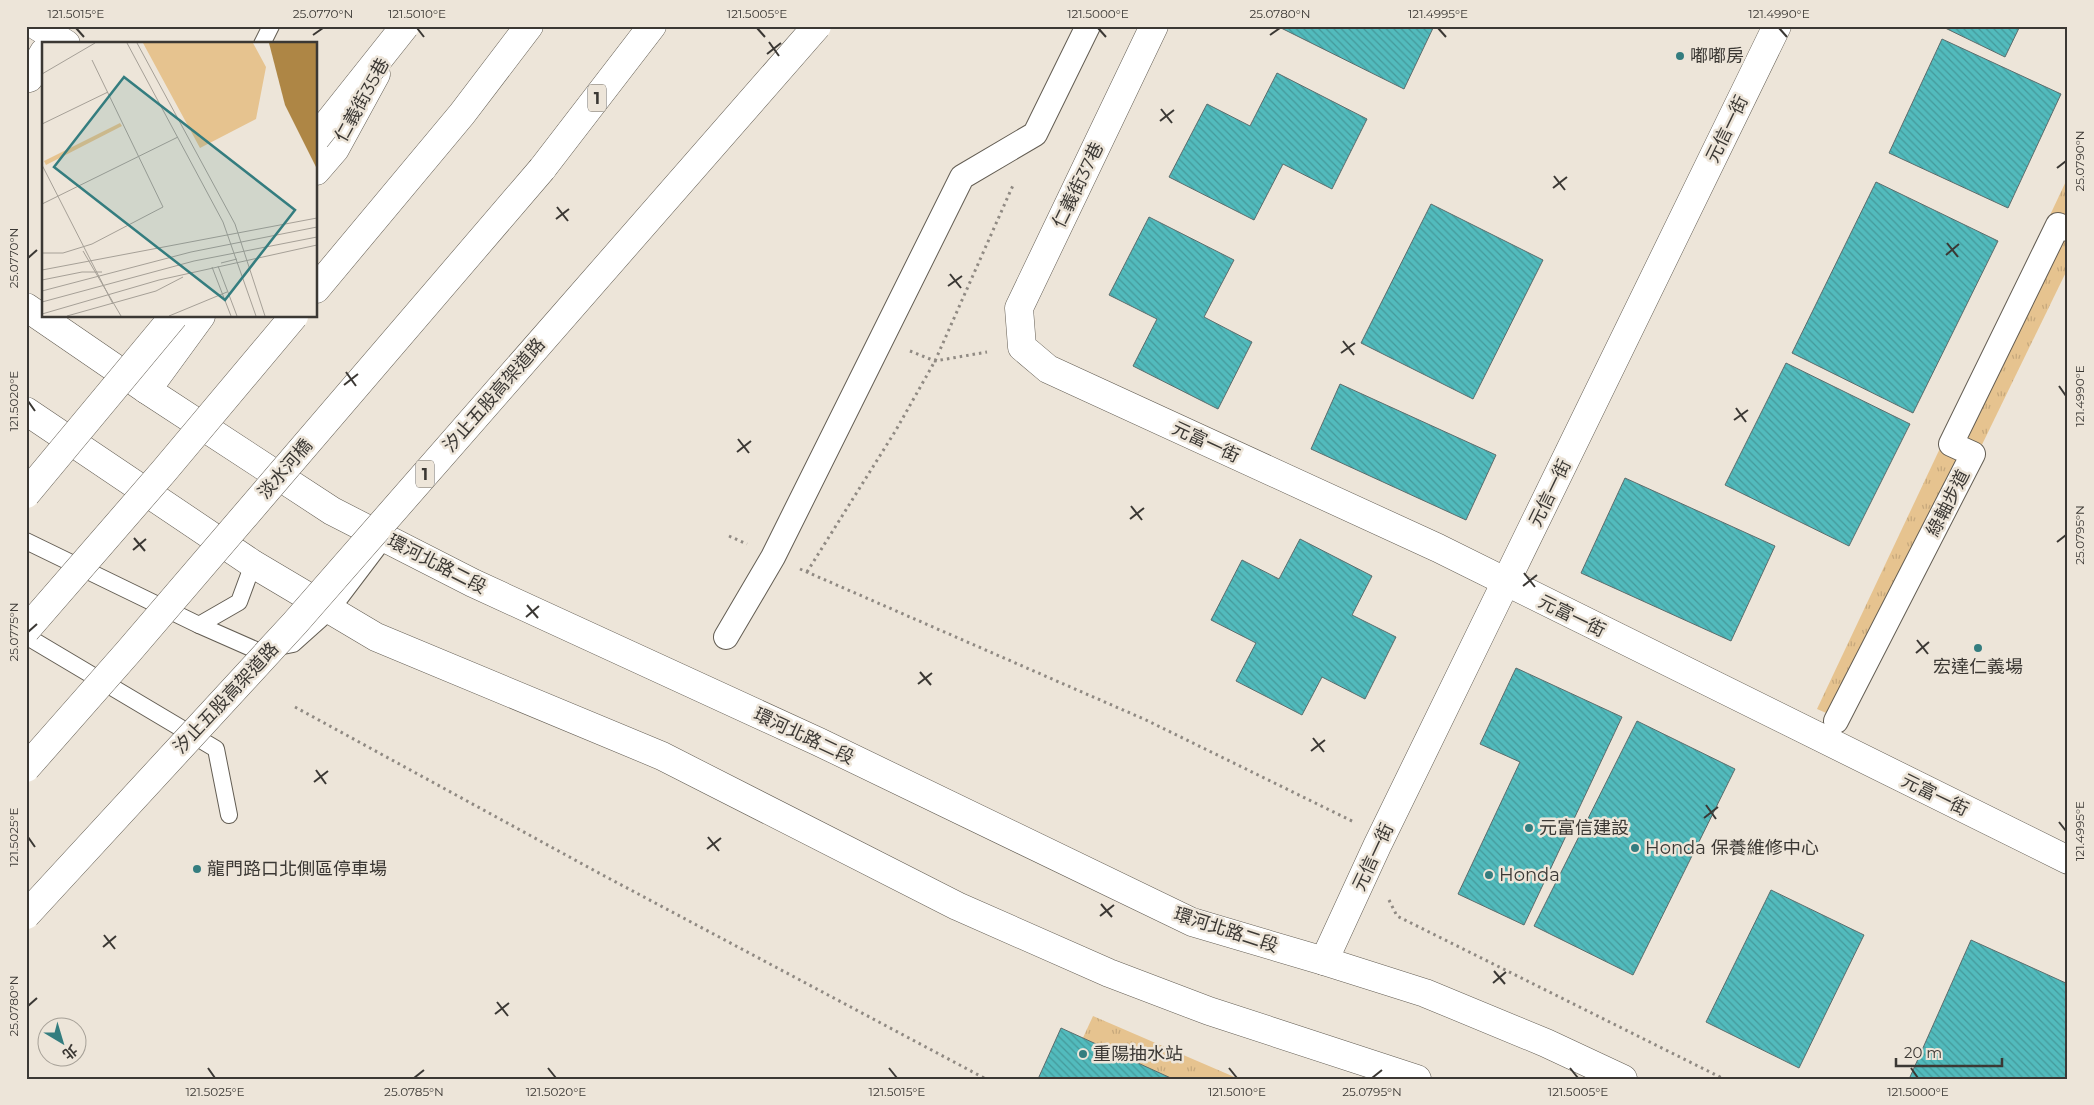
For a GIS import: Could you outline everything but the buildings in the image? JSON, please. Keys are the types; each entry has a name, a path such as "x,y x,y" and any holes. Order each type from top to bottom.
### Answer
{"main road":[{"path":"318,135 404,26"},
{"name":"仁義街35巷","path":"318,169 335,149 404,26"},
{"path":"318,287 462,114 530,26"},
{"name":"淡水河橋","path":"26,768 129,651 542,169 652,26"},
{"name":"汐止五股高架道路","path":"26,915 295,623 817,26"},
{"name":"仁義街37巷","path":"1022,347 1019,308 1154,26"},
{"name":"元信一街","path":"1324,960 1777,26"},
{"path":"33,81 42,60"},
{"name":"環河北路二段","path":"26,307 147,390 332,511 473,583 819,742 1192,922 1324,960 1425,993 1546,1043 1623,1079"},
{"path":"26,494 172,318"},
{"path":"147,390 200,318"},
{"path":"26,630 164,471 292,318"},
{"name":"元富一街","path":"1022,347 1048,369 1438,548 2068,860"},
{"path":"26,411 253,564 376,637 662,756 957,906 1109,973 1208,1011 1417,1079"}],"street":[{"path":"726,637 773,557 962,177 1035,134 1088,26"},
{"name":"綠軸步道","path":"1836,721 1973,454 1951,444 2058,225 2068,229"}],"lane":[{"path":"263,42 271,26"},
{"path":"26,541 199,625 258,651 293,644 331,610 385,538"},
{"path":"199,625 240,602 253,564"},
{"path":"26,636 216,750 229,815"}],"path":[{"path":"807,572 896,430 935,361 1035,134"},
{"path":"881,339 935,361 987,352"},
{"path":"729,536 1146,720 1355,822"},
{"path":"295,707 606,877 986,1079"},
{"path":"1385,892 1397,916 1724,1079"}],"green space":[{"path":"2068,177 2068,268 1847,722 1817,709"},
{"path":"1093,1016 1239,1079 1064,1079"}],"place":[{"name":"嘟嘟房","path":"1680,56"},
{"name":"宏達仁義場","path":"1978,648"},
{"name":"元富信建設","path":"1529,828"},
{"name":"Honda 保養維修中心","path":"1635,848"},
{"name":"龍門路口北側區停車場","path":"197,869"},
{"name":"Honda","path":"1489,875"},
{"name":"重陽抽水站","path":"1083,1054"}]}
